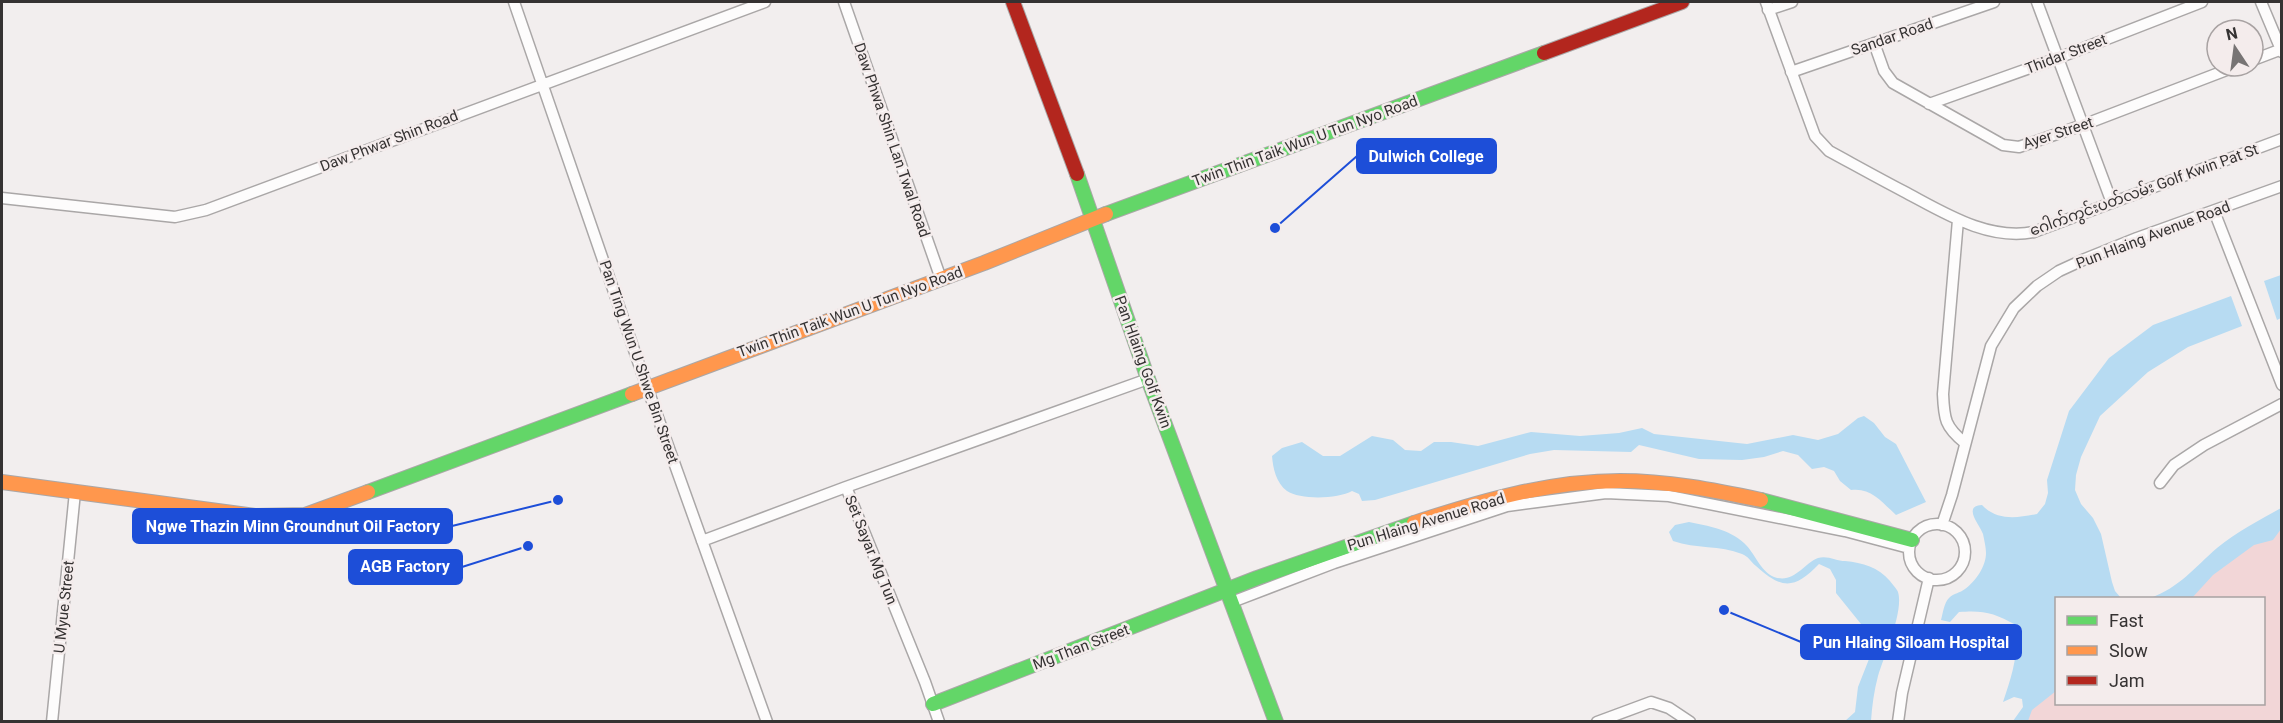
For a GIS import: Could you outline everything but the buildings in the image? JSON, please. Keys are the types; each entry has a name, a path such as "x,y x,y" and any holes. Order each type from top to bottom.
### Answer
{"street":[{"name":"Pan Ting Wun U Shwe Bin Street","path":"514,2 767,722"},
{"name":"Daw Phwar Shin Road","path":"2,198 175,217 206,210 765,2"},
{"name":"Daw Phwa Shin Lan Twal Road","path":"844,2 940,279"},
{"name":"Pan Hlaing Golf Kwin","path":"1013,2 1093,219 1148,379 1276,722"},
{"name":"Twin Thin Taik Wun U Tun Nyo Road","path":"2,482 255,516 305,515 940,279 1093,219 1682,2"},
{"path":"1767,6 1792,2"},
{"name":"Sandar Road","path":"1791,72 1994,2"},
{"path":"2037,2 2112,203"},
{"name":"Thidar Street","path":"1929,104 2058,58 2202,2"},
{"path":"2261,2 2281,50 2265,56"},
{"name":"ဂေါက်ကွင်းပတ်လမ်း Golf Kwin Pat St","path":"1767,6 1815,135 1829,151 1958,220 1993,231 2018,235 2034,232 2282,139"},
{"name":"Ayer Street","path":"1874,43 1884,71 1893,83 2003,145 2019,147 2206,78"},
{"name":"Pun Hlaing Avenue Road","path":"1942,525 1991,346 2014,308 2037,286 2059,271 2085,259 2282,186"},
{"path":"2214,211 2282,385"},
{"path":"1958,220 1943,406 1944,417 1951,432 1965,443"},
{"path":"846,487 1148,379"},
{"path":"2160,483 2174,465 2204,445 2282,404"},
{"name":"Pun Hlaing Avenue Road","path":"1230,596 1322,554 1468,506 1546,488 1621,481 1703,489 1761,500 1911,544"},
{"name":"Set Sayar Mg Tun","path":"702,541 846,487 939,722"},
{"name":"U Myue Street","path":"52,722 75,492"},
{"path":"1935,524 1942,525 1955,531 1962,540 1965,556 1962,565 1952,576 1940,579 1929,578 1919,573 1913,566 1910,557 1911,544 1924,528 1935,524"},
{"path":"1898,722 1902,693 1929,578"},
{"name":"Mg Than Street","path":"933,704 1230,596"},
{"path":"1598,722 1650,702 1669,708 1690,722"}],"shaded area":[{"path":"2281,518 2281,721 2023,722 2055,628 2055,705 2265,705 2265,597 2177,597"}],"water":[{"path":"2281,275 2281,318 2277,320 2264,281"},
{"path":"2231,296 2242,326 2188,347 2148,372 2100,416 2081,457 2075,490 2081,504 2093,518 2101,534 2112,582 2120,597 2055,597 2055,692 2032,710 2028,721 2013,721 2023,707 2022,699 2014,697 2003,702 2014,664 2017,645 2016,625 1995,615 1982,612 1959,612 1950,622 1941,620 1947,600 1973,582 1984,563 1986,553 1983,534 1973,509 1982,505 1994,514 2008,517 2037,514 2045,504 2048,493 2047,480 2069,411 2109,358 2153,325"},
{"path":"1864,416 1874,423 1885,437 1896,444 1926,502 1896,515 1871,493 1851,490 1840,481 1834,471 1824,467 1812,469 1798,455 1783,451 1742,460 1699,459 1639,445 1631,452 1554,450 1530,454 1375,500 1362,501 1359,494 1352,491 1338,496 1319,497 1301,496 1287,491 1278,480 1272,456 1282,448 1302,442 1323,456 1340,456 1372,436 1393,440 1405,450 1421,451 1434,442 1478,446 1531,432 1580,436 1619,433 1642,428 1654,434 1747,444 1793,435 1818,440 1838,434"},
{"path":"2281,508 2281,529 2273,540 2254,545 2213,575 2193,597 2152,597 2170,589 2217,548 2248,526"},
{"path":"1689,522 1732,534 1748,547 1765,571 1774,577 1793,576 1818,558 1825,557 1870,566 1890,581 1898,592 1898,610 1873,698 1871,721 1845,721 1855,712 1858,687 1871,654 1861,624 1836,593 1836,580 1830,569 1819,564 1795,582 1781,583 1765,574 1742,554 1673,541 1669,532 1675,525"}],"traffic: fast":[{"path":"1106,214 1544,53"},
{"path":"1077,174 1148,379 1276,722"},
{"path":"368,492 632,394"},
{"path":"1761,500 1912,540"},
{"path":"933,704 1257,578 1414,523"}],"traffic: slow":[{"path":"632,394 984,263 1106,214"},
{"path":"1414,523 1464,507 1541,488 1594,482 1638,481 1673,484 1761,500"},
{"path":"2,482 255,516 305,515 368,492"}],"traffic: jam":[{"path":"1013,2 1077,174"},
{"path":"1544,53 1682,2"}],"place":[{"name":"Dulwich College","path":"1275,228"},
{"name":"Ngwe Thazin Minn Groundnut Oil Factory","path":"558,500"},
{"name":"AGB Factory","path":"528,546"},
{"name":"Pun Hlaing Siloam Hospital","path":"1724,610"}]}
